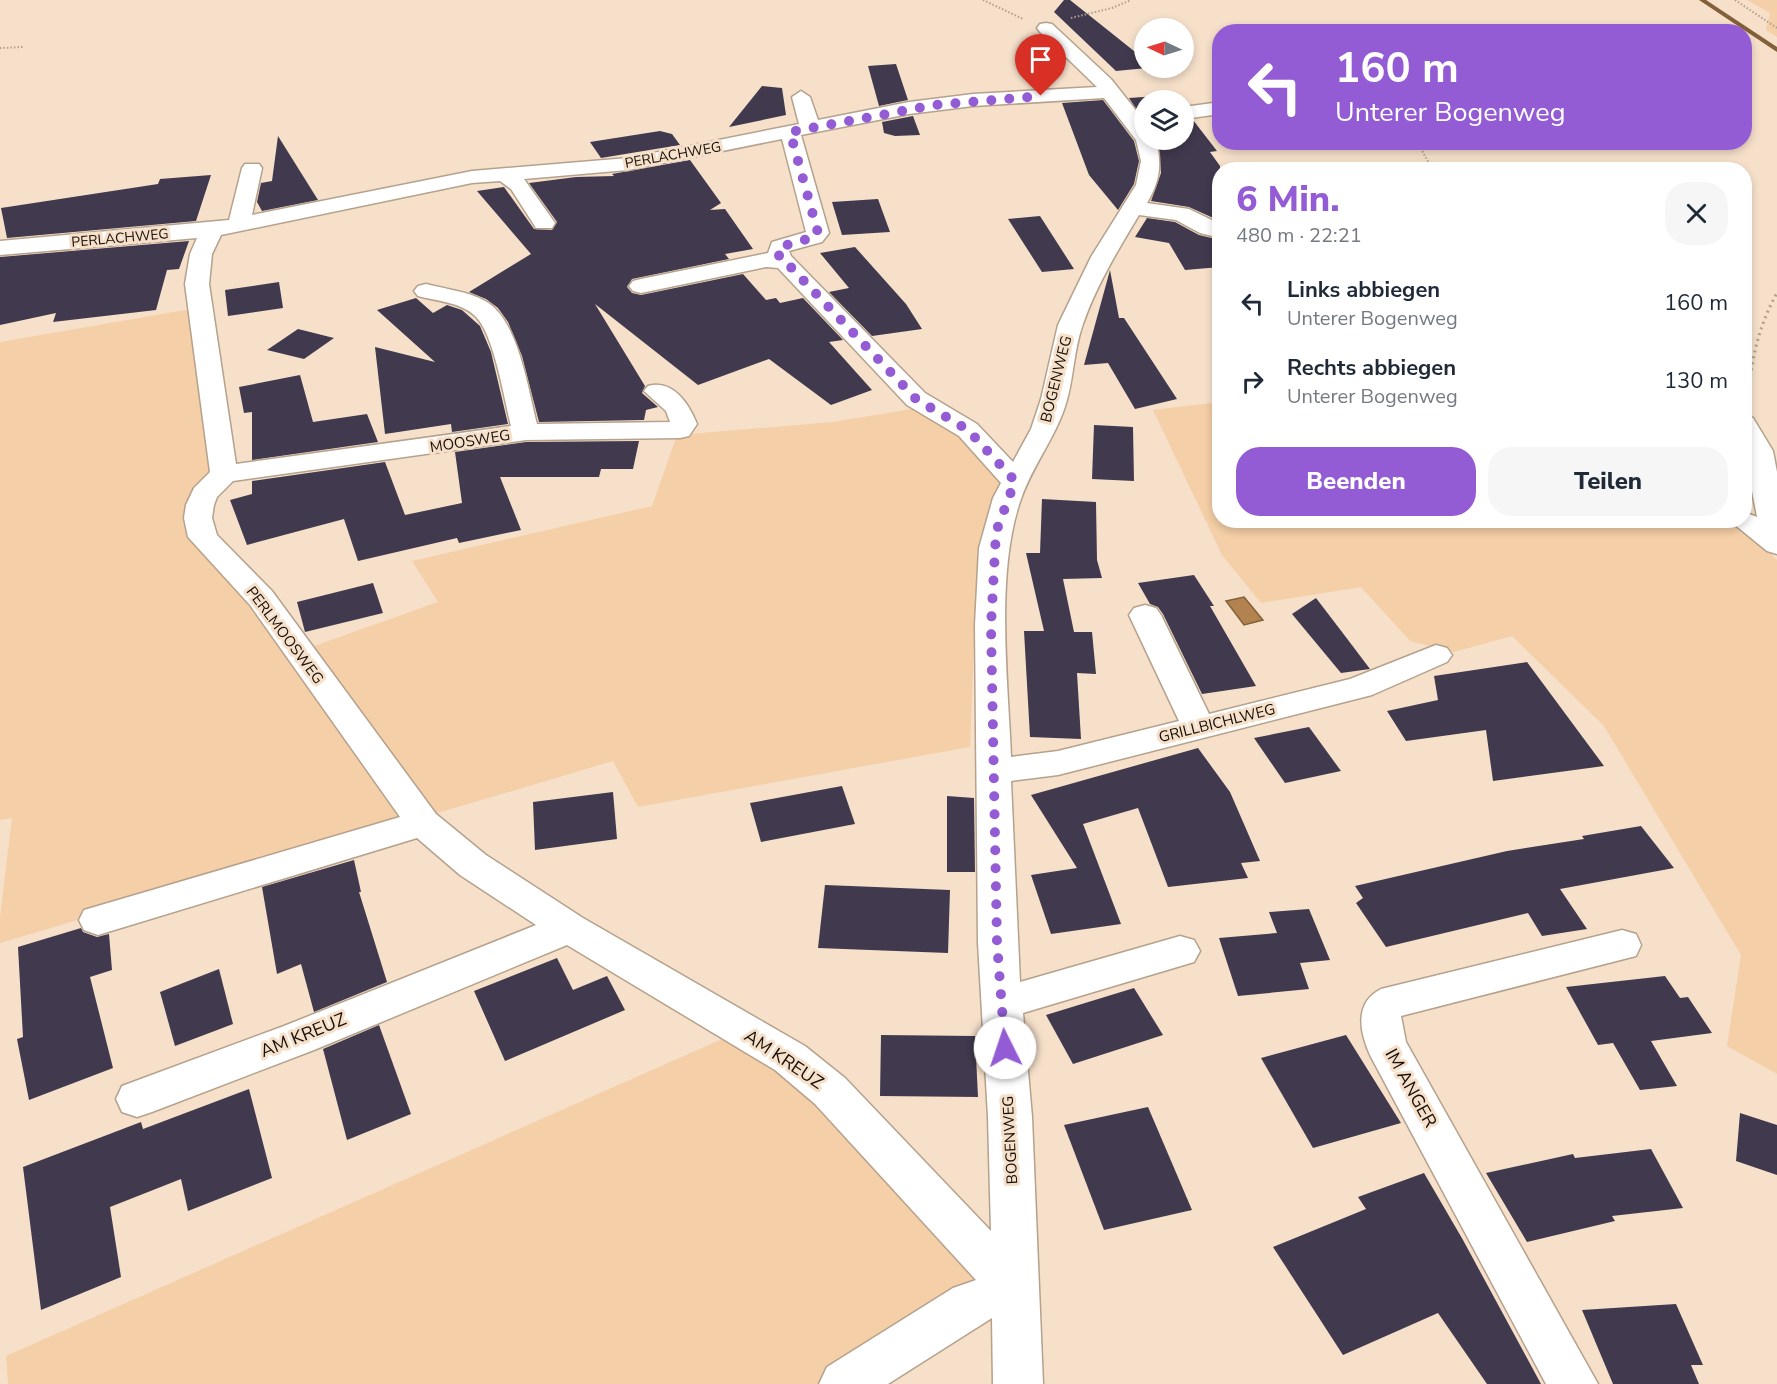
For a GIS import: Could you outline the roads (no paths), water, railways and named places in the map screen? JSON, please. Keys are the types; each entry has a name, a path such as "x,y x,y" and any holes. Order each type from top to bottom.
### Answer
{"street":[{"name":"BOGENWEG","path":"1046,28 1104,83 1108,92 1134,119"},
{"name":"PERLACHWEG","path":"0,248 225,227 453,180 503,173 628,164 935,105 1108,92"},
{"path":"781,260 777,251 780,247 814,237 818,233 800,130 801,96"},
{"path":"1194,112 1212,113"},
{"name":"BOGENWEG","path":"1018,1384 1010,1117 997,943 991,626 994,548 999,519 1015,481 1044,429 1054,399 1070,324 1102,257 1136,208 1147,185 1151,168 1147,150"},
{"path":"224,474 197,284 201,254 225,227 252,168"},
{"path":"503,173 519,185 543,223"},
{"path":"1136,208 1186,215 1212,232"},
{"path":"641,286 766,260 785,261 916,399 968,430 1015,481"},
{"name":"MOOSWEG","path":"224,474 526,432 498,330 489,315 471,304 426,291"},
{"path":"526,432 680,430 684,424 678,408 657,391"},
{"path":"1757,438 1777,544"},
{"name":"PERLMOOSWEG","path":"224,474 204,494 200,505 198,518 203,537 261,598 423,823"},
{"path":"1752,526 1777,544"},
{"path":"1145,615 1199,728"},
{"name":"GRILLBICHLWEG","path":"994,771 1058,763 1360,687 1436,655"},
{"path":"98,920 423,823"},
{"name":"AM KREUZ","path":"423,823 473,865 569,928 790,1058 830,1090 1014,1288"},
{"name":"AM KREUZ","path":"137,1100 299,1038 569,928"},
{"name":"IM ANGER","path":"1573,1384 1386,1045 1380,1025 1381,1012 1386,1004 1395,1000 1622,945"},
{"path":"1002,1003 1180,951"},
{"path":"844,1384 970,1304 1014,1288"}],"waterway":[{"path":"1702,0 1738,24"},
{"path":"1752,33 1777,50"}]}
